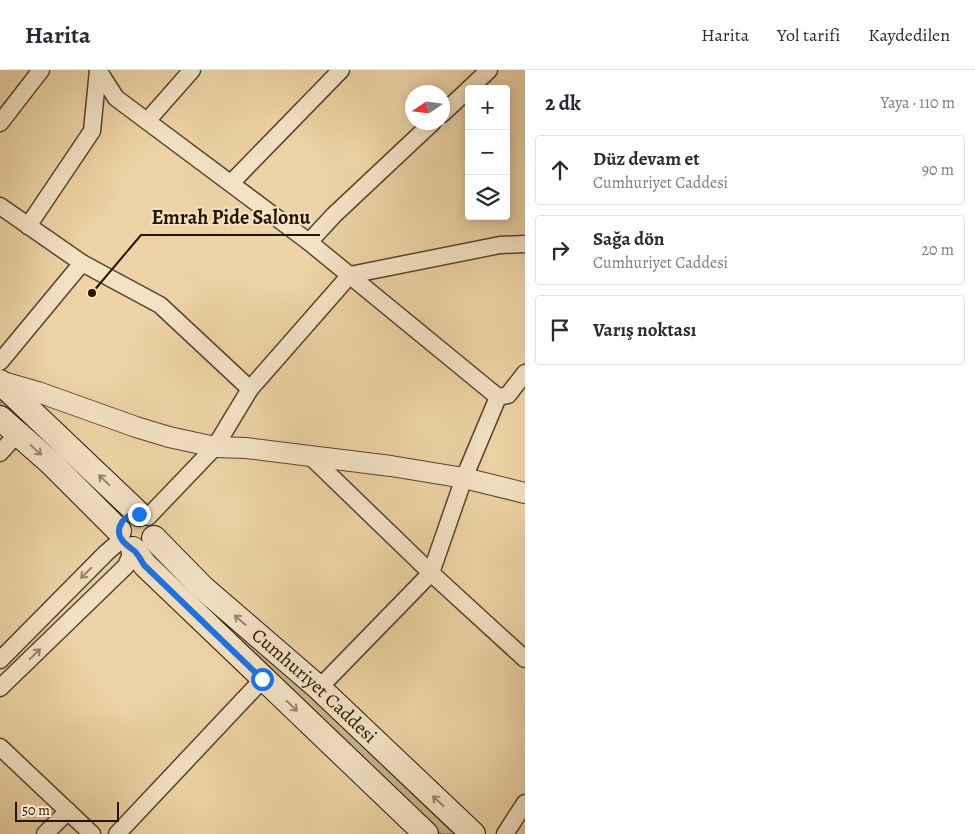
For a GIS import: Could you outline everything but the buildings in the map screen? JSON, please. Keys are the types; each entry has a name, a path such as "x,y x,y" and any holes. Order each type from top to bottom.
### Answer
{"main road":[{"name":"Cumhuriyet Caddesi","path":"0,381 147,523 202,587 319,688 473,834"},
{"name":"Cumhuriyet Caddesi","path":"0,418 51,463 125,540 144,565 426,834"},
{"path":"134,514 147,523 147,547 143,549 125,540 122,522 126,518 134,514"}],"street":[{"path":"0,123 41,70"},
{"path":"98,70 116,98 309,242 498,396 508,395 525,373"},
{"path":"28,226 92,131 98,70"},
{"path":"146,121 192,70"},
{"path":"231,183 341,70"},
{"path":"473,85 489,70"},
{"path":"450,107 465,93"},
{"path":"309,242 334,215 424,130"},
{"path":"0,206 82,263 160,305 250,389"},
{"path":"147,523 215,447 250,389 350,275 500,245 525,244"},
{"path":"0,362 82,263"},
{"path":"0,381 38,392 169,438 215,447 246,448 391,466 464,478 525,493"},
{"path":"319,688 431,573 464,478 498,396"},
{"path":"0,453 18,433"},
{"path":"309,456 431,573 525,659"},
{"path":"0,660 106,553 125,540"},
{"path":"0,688 126,566 125,540"},
{"path":"117,834 262,679"},
{"path":"0,747 92,834"},
{"path":"505,834 525,803"},
{"path":"45,834 68,811"}],"shaded area":[{"path":"0,398 107,500 109,504 0,408"},
{"path":"152,551 250,639 454,834 441,834 150,556"}],"place":[{"name":"Emrah Pide Salonu","path":"92,293"}],"route":[{"path":"139,514 130,515 120,526 120,536 124,544 133,549 144,565 262,679"}]}
